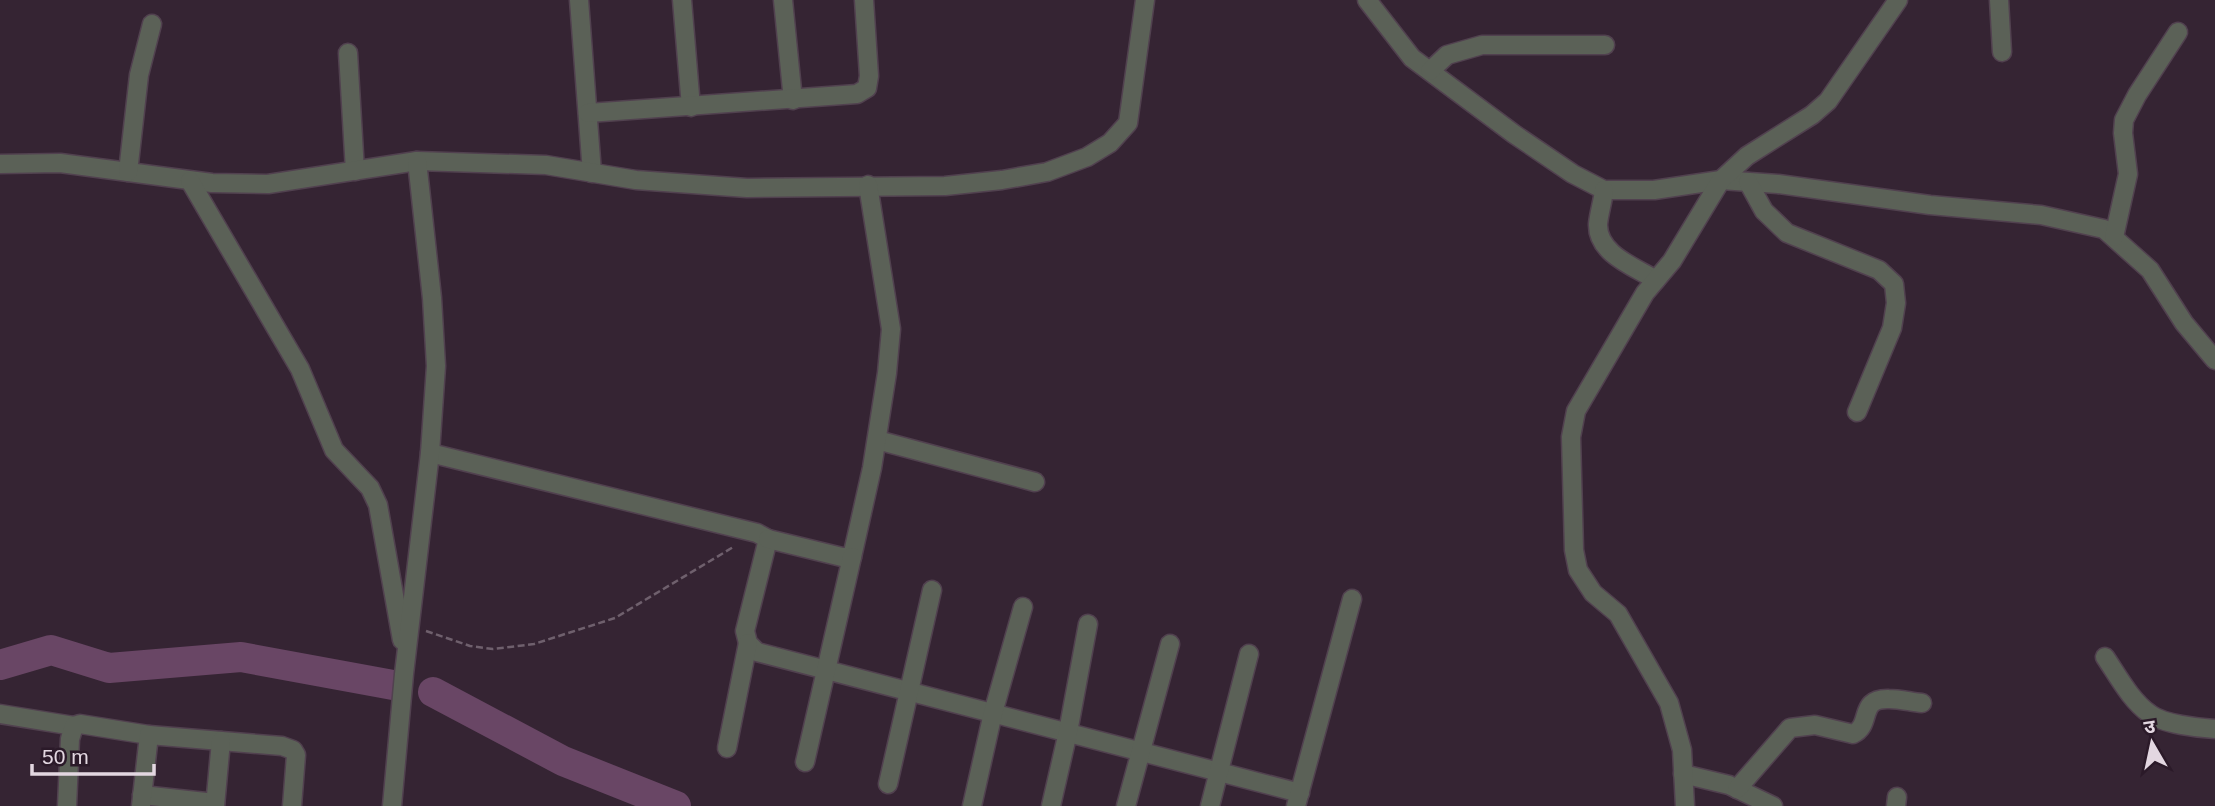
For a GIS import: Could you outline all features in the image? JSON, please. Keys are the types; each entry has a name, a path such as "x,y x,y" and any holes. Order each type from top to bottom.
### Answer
{"street":[{"path":"579,0 592,173"},
{"path":"682,0 691,107"},
{"path":"783,0 793,100"},
{"path":"587,113 857,94 867,88 869,76 864,0"},
{"path":"0,164 60,163 190,181 268,184 417,161 546,165 636,180 747,188 945,186 1002,180 1047,172 1087,157 1110,144 1128,123 1145,0"},
{"path":"1367,0 1412,58 1514,134 1573,174 1604,190 1654,190 1721,180 1748,182 1930,205 2041,215 2104,229 2150,270 2184,323 2215,360"},
{"path":"1685,806 1682,750 1669,703 1618,614 1593,593 1578,570 1574,550 1571,437 1576,411 1645,293 1672,261 1721,180 1747,156 1812,115 1828,101 1898,0"},
{"path":"1999,0 2002,52"},
{"path":"128,172 139,75 152,24"},
{"path":"2114,237 2128,174 2124,120 2137,94 2178,32"},
{"path":"1430,71 1447,55 1482,45 1605,45"},
{"path":"348,52 355,171"},
{"path":"392,806 401,698 430,453 436,366 432,298 417,161"},
{"path":"190,181 300,369 334,450 370,488 378,505 405,667"},
{"path":"1748,182 1764,212 1787,233 1879,270 1894,284 1896,303 1892,328 1857,412"},
{"path":"805,762 863,517 877,440 891,329 868,185"},
{"path":"1604,190 1598,226 1603,242 1609,252 1656,280"},
{"path":"877,440 1035,482"},
{"path":"430,453 842,557 852,557"},
{"path":"727,748 748,643 745,631 762,536"},
{"path":"888,784 932,590"},
{"path":"748,643 757,652 1220,772 1298,799 1352,600"},
{"path":"972,806 993,713 1023,607"},
{"path":"1051,806 1088,624"},
{"path":"1126,806 1170,644"},
{"path":"1210,806 1249,654"},
{"path":"2105,657 2131,695 2151,715 2183,725 2215,729"},
{"path":"1737,789 1790,728 1815,725 1853,734 1863,725 1867,707 1872,703 1888,698 1922,703"},
{"path":"0,714 149,735 282,746 293,750 296,755 292,806"},
{"path":"66,806 74,726"},
{"path":"149,735 141,801 215,805 221,741"},
{"path":"1683,774 1737,789 1773,806"}],"path":[{"path":"409,625 470,646 493,649 534,644 615,618 762,536"}],"waterway":[{"path":"0,665 51,650 109,668 241,657 393,685"},
{"path":"433,692 563,761 676,806"}]}
